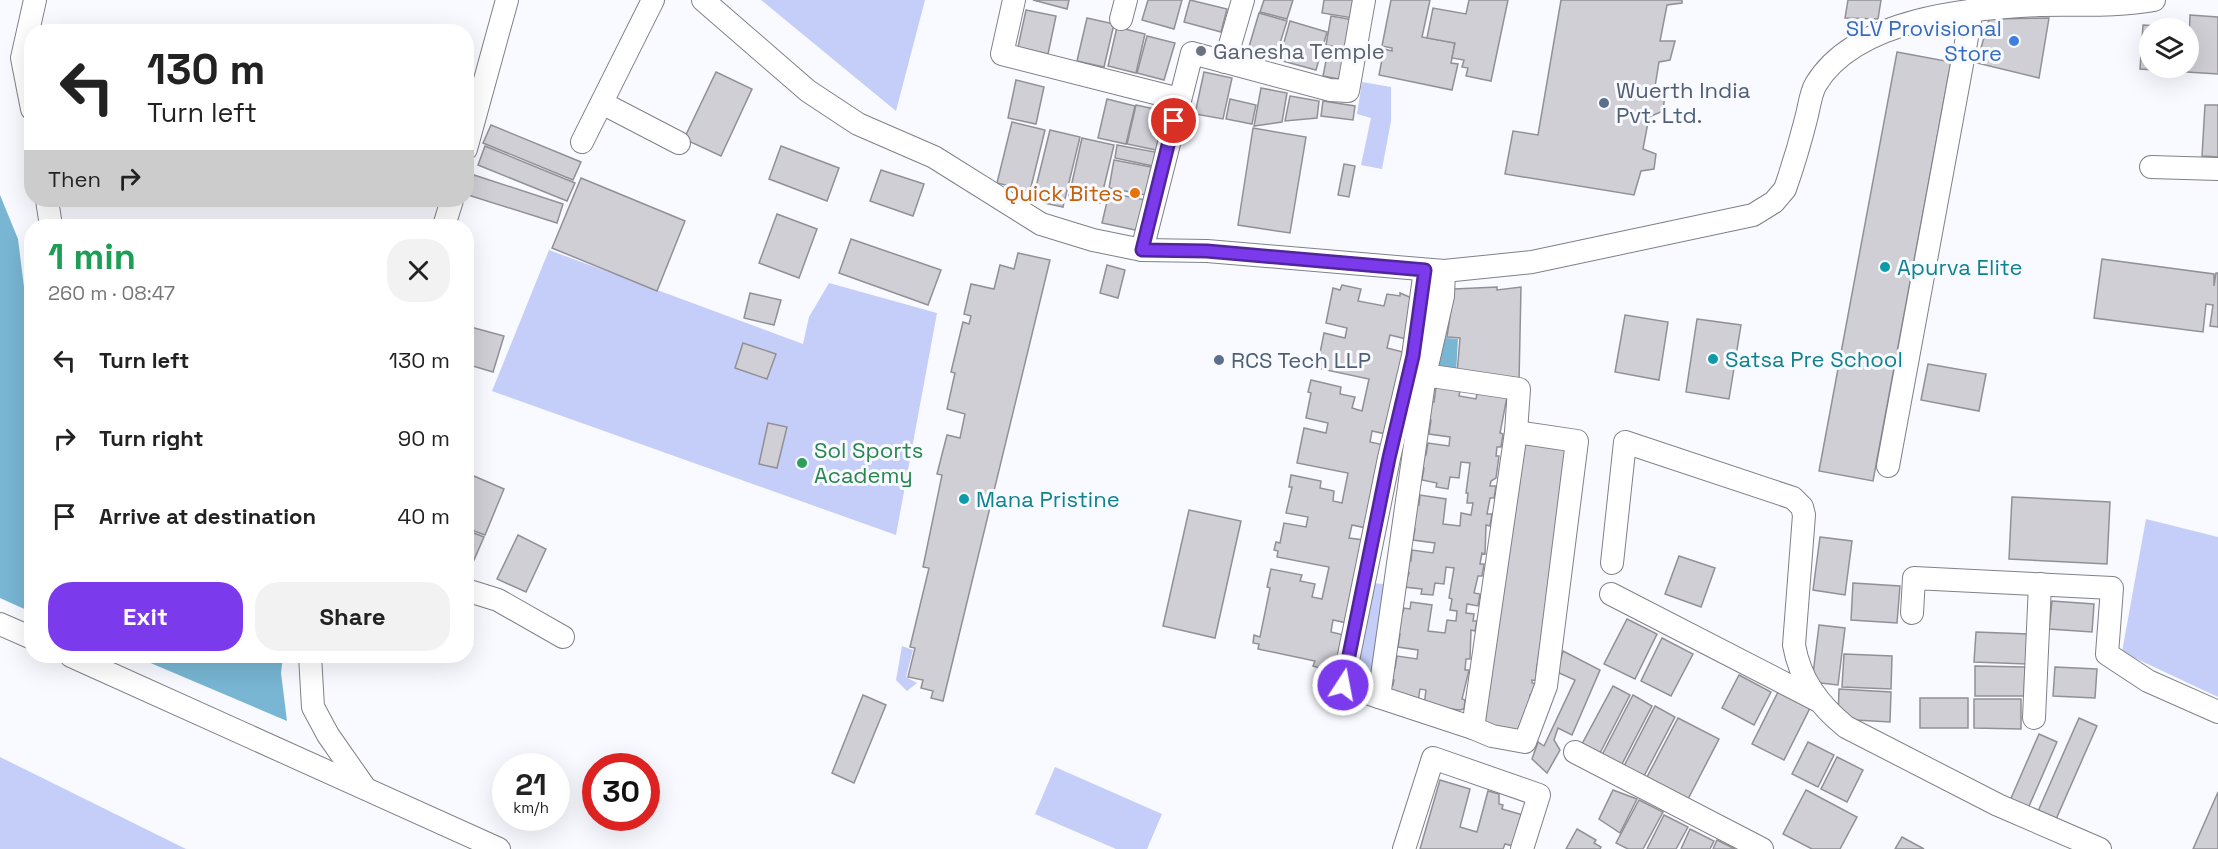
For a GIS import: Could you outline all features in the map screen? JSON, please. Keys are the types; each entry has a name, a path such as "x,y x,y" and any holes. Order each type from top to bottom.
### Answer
{"street":[{"path":"30,24 35,0"},
{"path":"474,120 507,0"},
{"path":"582,142 653,0"},
{"path":"703,0 808,91 858,124 934,157 1041,224 1093,240 1142,250 1207,251 1435,270 1532,262 1753,215 1774,202 1785,189 1815,86 1833,64 1863,40 1916,22 1972,10 2040,5 2133,4 2154,0"},
{"path":"1014,0 1002,54 1179,99"},
{"path":"1225,62 1243,0"},
{"path":"1142,250 1192,54 1330,90 1348,91 1364,0"},
{"path":"1888,466 1972,10"},
{"path":"24,49 22,58 24,68"},
{"path":"602,103 679,143"},
{"path":"2151,167 2218,169"},
{"path":"1435,270 1443,296 1389,458 1343,685 1492,736 1525,742 1546,686 1577,441 1516,432"},
{"path":"1422,363 1519,389 1516,432 1473,728"},
{"path":"1379,697 1422,363"},
{"path":"1612,563 1625,442 1793,498 1802,507 1804,515 1794,645 1797,663 1805,681 1819,701 1845,727 1998,805 2100,849"},
{"path":"1912,613 1914,578 2112,588 2107,654 2148,681 2218,712"},
{"path":"2034,718 2040,584"},
{"path":"474,592 498,600 563,638"},
{"path":"1611,594 1819,701"},
{"path":"0,624 24,634"},
{"path":"87,663 364,786 499,849"},
{"path":"310,663 313,707 328,735 364,786"},
{"path":"1575,752 1762,849"},
{"path":"1404,849 1433,758 1539,795 1522,849"}],"shaded area":[{"path":"761,0 925,0 896,111"},
{"path":"1362,82 1391,87 1391,121 1382,169 1361,165 1371,118 1357,114"},
{"path":"0,195 18,239 24,287 24,609 0,598"},
{"name":"Sol Sports Academy","path":"549,250 803,344 809,317 829,283 937,313 896,535 492,391"},
{"path":"1448,323 1446,338 1458,339 1456,374 1436,370"},
{"path":"2146,519 2218,537 2218,697 2122,652"},
{"path":"1373,583 1392,585 1377,685 1353,678"},
{"path":"902,646 913,650 906,677 917,683 907,691 896,680"},
{"path":"150,663 282,663 281,673 287,721"},
{"path":"0,757 186,849 0,849"},
{"path":"1055,767 1162,814 1147,849 1116,849 1035,814"}],"building":[{"path":"1033,0 1069,0 1067,9"},
{"path":"1148,0 1182,0 1174,29 1142,20"},
{"path":"1190,0 1227,9 1221,32 1184,22"},
{"path":"1264,0 1293,0 1287,19 1260,12"},
{"path":"1324,0 1357,0 1353,18 1322,13"},
{"path":"1391,0 1430,0 1422,37 1455,43 1451,63 1458,64 1452,90 1379,75 1384,49 1392,51 1392,48 1382,46"},
{"path":"1469,0 1508,0 1491,81 1466,76 1468,68 1462,67 1464,60 1452,58 1455,43 1427,38 1433,8 1466,14"},
{"name":"Wuerth India Pvt. Ltd.","path":"1561,0 1682,0 1682,3 1667,5 1660,41 1675,41 1670,60 1659,62 1654,93 1665,94 1663,111 1649,117 1643,149 1656,154 1654,169 1641,171 1634,195 1505,174 1513,131 1538,135"},
{"path":"1848,0 1881,0 1878,19 1845,18"},
{"path":"1026,10 1056,16 1048,54 1018,47"},
{"path":"1259,13 1287,21 1275,59 1248,50"},
{"path":"2190,15 2218,17 2218,74 2199,73 2199,18 2190,18"},
{"path":"1331,16 1354,20 1349,49 1326,45"},
{"path":"1087,18 1114,24 1104,67 1077,61"},
{"name":"SLV Provisional Store","path":"2049,18 2039,78 1977,63 1989,19"},
{"path":"1290,21 1327,32 1316,70 1279,60"},
{"path":"1117,27 1145,34 1136,73 1108,66"},
{"path":"1147,36 1175,43 1164,80 1137,73"},
{"path":"1329,46 1349,50 1344,80 1323,76"},
{"name":"Apurva Elite","path":"1897,52 1951,62 1873,481 1819,471"},
{"path":"716,72 752,89 721,156 684,139"},
{"path":"1204,72 1232,78 1223,119 1195,114"},
{"path":"1016,80 1044,87 1036,124 1008,118"},
{"path":"1261,88 1287,93 1282,122 1254,126"},
{"path":"1290,96 1319,101 1317,118 1285,121"},
{"path":"1107,99 1135,106 1126,144 1098,138"},
{"path":"1230,99 1256,105 1252,124 1226,119"},
{"path":"1323,101 1355,106 1353,120 1321,116"},
{"path":"1136,105 1164,111 1156,150 1127,144"},
{"path":"2205,105 2218,105 2218,157 2202,156"},
{"path":"1012,122 1045,130 1030,191 997,183"},
{"path":"491,125 581,162 573,180 483,143"},
{"path":"1253,128 1306,137 1290,233 1238,225"},
{"path":"1050,130 1080,137 1063,207 1044,203 1045,198 1034,195"},
{"path":"1082,138 1114,145 1100,203 1069,196"},
{"path":"1117,145 1155,152 1153,166 1115,158"},
{"path":"485,146 575,183 567,201 478,165"},
{"path":"781,146 839,168 827,201 769,179"},
{"path":"1114,160 1151,167 1146,195 1109,188"},
{"path":"1344,164 1355,166 1349,197 1338,195"},
{"path":"881,170 924,184 913,216 870,201"},
{"path":"474,175 563,204 557,223 474,197"},
{"path":"581,178 685,221 657,291 552,248"},
{"path":"1109,193 1146,200 1140,231 1102,223"},
{"path":"777,214 817,229 799,278 759,263"},
{"path":"851,239 941,270 928,305 839,273"},
{"name":"Mana Pristine","path":"1018,253 1050,260 943,701 931,698 933,691 921,688 923,680 908,677 915,648 910,647 929,568 923,567 942,475 937,474 947,435 960,438 965,414 947,409 955,373 951,372 963,322 969,324 971,316 964,314 971,284 994,289 1000,265 1014,269"},
{"path":"2102,259 2214,274 2214,286 2216,273 2218,273 2218,327 2210,326 2213,305 2206,304 2203,332 2094,318"},
{"path":"1107,265 1125,270 1118,298 1100,293"},
{"path":"1342,285 1361,289 1358,301 1384,306 1387,294 1400,296 1400,293 1414,299 1406,339 1390,335 1387,348 1403,352 1386,434 1372,431 1370,442 1384,445 1366,528 1352,525 1349,538 1364,540 1347,623 1333,620 1331,632 1344,635 1336,673 1313,666 1315,661 1258,649 1259,644 1253,643 1254,635 1260,637 1270,588 1267,587 1271,569 1302,575 1300,581 1315,584 1312,597 1322,599 1329,567 1277,557 1278,551 1274,550 1276,542 1280,543 1284,523 1306,527 1308,517 1286,513 1292,487 1289,487 1291,475 1321,481 1320,488 1334,491 1333,501 1342,503 1348,473 1297,463 1304,428 1326,433 1328,423 1306,418 1311,380 1341,387 1340,394 1355,397 1352,408 1362,411 1369,379 1317,368 1324,333 1345,338 1347,328 1326,323 1333,288 1340,290"},
{"path":"1497,287 1497,290 1521,287 1519,383 1457,374 1460,338 1447,337 1454,289"},
{"path":"750,293 781,300 774,325 744,318"},
{"path":"1625,315 1668,322 1659,380 1615,372"},
{"name":"Satsa Pre School","path":"1697,319 1741,325 1729,399 1686,392"},
{"path":"474,328 504,336 493,372 474,366"},
{"path":"743,343 776,354 767,379 735,368"},
{"path":"1928,364 1986,374 1979,411 1921,400"},
{"path":"1461,385 1459,396 1476,399 1478,387 1507,397 1500,433 1503,434 1501,447 1497,447 1496,456 1499,456 1496,478 1491,481 1490,486 1496,486 1494,498 1490,498 1487,514 1492,514 1490,526 1486,525 1485,554 1482,553 1480,564 1484,564 1482,576 1478,576 1474,593 1480,594 1478,606 1467,604 1466,613 1474,614 1473,621 1477,621 1475,631 1471,630 1470,659 1466,659 1465,670 1469,670 1462,699 1465,700 1464,709 1459,710 1424,705 1426,690 1420,689 1418,702 1388,694 1390,684 1393,685 1394,680 1388,680 1390,667 1395,668 1397,656 1417,659 1418,650 1398,647 1400,634 1395,634 1399,612 1403,612 1404,608 1410,609 1411,602 1432,605 1428,631 1445,633 1447,620 1456,621 1457,611 1450,610 1452,599 1449,598 1454,568 1446,567 1444,584 1435,583 1433,595 1421,594 1422,589 1404,587 1409,573 1404,573 1405,561 1411,561 1412,550 1433,553 1435,543 1413,540 1415,529 1410,528 1413,505 1419,505 1420,495 1446,499 1443,524 1460,526 1461,513 1471,515 1473,503 1467,503 1468,493 1466,493 1470,463 1461,462 1459,478 1450,477 1448,489 1436,487 1437,483 1422,480 1424,468 1419,467 1421,455 1426,455 1428,443 1449,446 1450,437 1429,434 1431,420 1426,419 1429,401 1434,402 1436,387"},
{"path":"768,423 787,427 777,468 759,464"},
{"path":"1526,438 1567,448 1544,653 1539,653 1536,673 1541,674 1540,681 1532,680 1532,683 1537,684 1535,696 1530,695 1529,714 1524,713 1524,734 1483,729"},
{"path":"474,476 504,489 485,535 474,531"},
{"path":"2012,497 2110,502 2107,564 2009,559"},
{"path":"1189,510 1241,521 1215,638 1163,626"},
{"path":"474,533 484,537 474,560"},
{"path":"518,535 546,549 526,592 497,579"},
{"path":"1820,537 1852,541 1845,595 1813,590"},
{"path":"1679,556 1715,568 1701,607 1665,594"},
{"path":"1853,583 1900,586 1897,623 1851,620"},
{"path":"2052,601 2094,604 2092,632 2049,629"},
{"path":"1627,619 1657,634 1635,679 1604,664"},
{"path":"1819,625 1845,628 1838,685 1812,682"},
{"path":"1976,632 2028,634 2027,664 1974,662"},
{"path":"1662,638 1693,654 1671,696 1641,681"},
{"path":"1563,651 1600,670 1572,735 1558,728 1554,740 1560,750 1547,773 1532,759 1538,742 1544,746 1575,680 1557,672"},
{"path":"1844,654 1892,656 1891,689 1842,687"},
{"path":"1975,666 2025,667 2024,696 1975,696"},
{"path":"2055,667 2097,669 2095,698 2053,696"},
{"path":"1739,675 1771,692 1754,725 1722,708"},
{"path":"1613,686 1630,695 1600,753 1582,744"},
{"path":"1839,689 1891,692 1890,722 1838,719"},
{"path":"1778,692 1810,708 1784,760 1752,744"},
{"path":"863,695 886,705 854,783 832,773"},
{"path":"1633,695 1652,706 1621,766 1602,755"},
{"path":"1920,698 1968,698 1968,728 1920,728"},
{"path":"1974,699 2021,699 2021,729 1974,728"},
{"path":"1655,706 1675,717 1644,776 1624,766"},
{"path":"1678,718 1719,739 1688,799 1647,777"},
{"path":"2079,718 2097,726 2053,826 2035,818"},
{"path":"2039,734 2057,742 2026,813 2008,805"},
{"path":"1808,742 1834,755 1818,787 1792,774"},
{"path":"1837,757 1863,770 1847,802 1821,789"},
{"path":"1440,780 1470,789 1460,827 1477,832 1488,791 1499,794 1499,804 1503,805 1502,809 1523,815 1513,846 1505,844 1503,849 1420,849"},
{"path":"1613,790 1637,799 1620,833 1599,819"},
{"path":"1806,790 1857,817 1840,849 1812,849 1783,834"},
{"path":"2218,792 2218,849 2193,849"},
{"path":"1639,800 1663,812 1643,849 1628,849 1616,843"},
{"path":"1664,815 1688,827 1676,849 1647,849"},
{"path":"1577,829 1596,840 1594,843 1601,847 1600,849 1566,849"},
{"path":"1690,829 1714,841 1710,849 1681,849"},
{"path":"1902,837 1924,849 1895,849"},
{"path":"1717,840 1735,849 1713,849"}],"place":[{"name":"SLV Provisional Store","path":"2014,41"},
{"name":"Ganesha Temple","path":"1201,51"},
{"name":"Wuerth India Pvt. Ltd.","path":"1604,103"},
{"name":"Quick Bites","path":"1135,193"},
{"name":"Apurva Elite","path":"1885,267"},
{"name":"Satsa Pre School","path":"1713,359"},
{"name":"RCS Tech LLP","path":"1219,360"},
{"name":"Sol Sports Academy","path":"802,463"},
{"name":"Mana Pristine","path":"964,499"}],"route":[{"path":"1174,121 1142,250 1207,251 1425,270 1413,356 1389,458 1343,685"}]}
